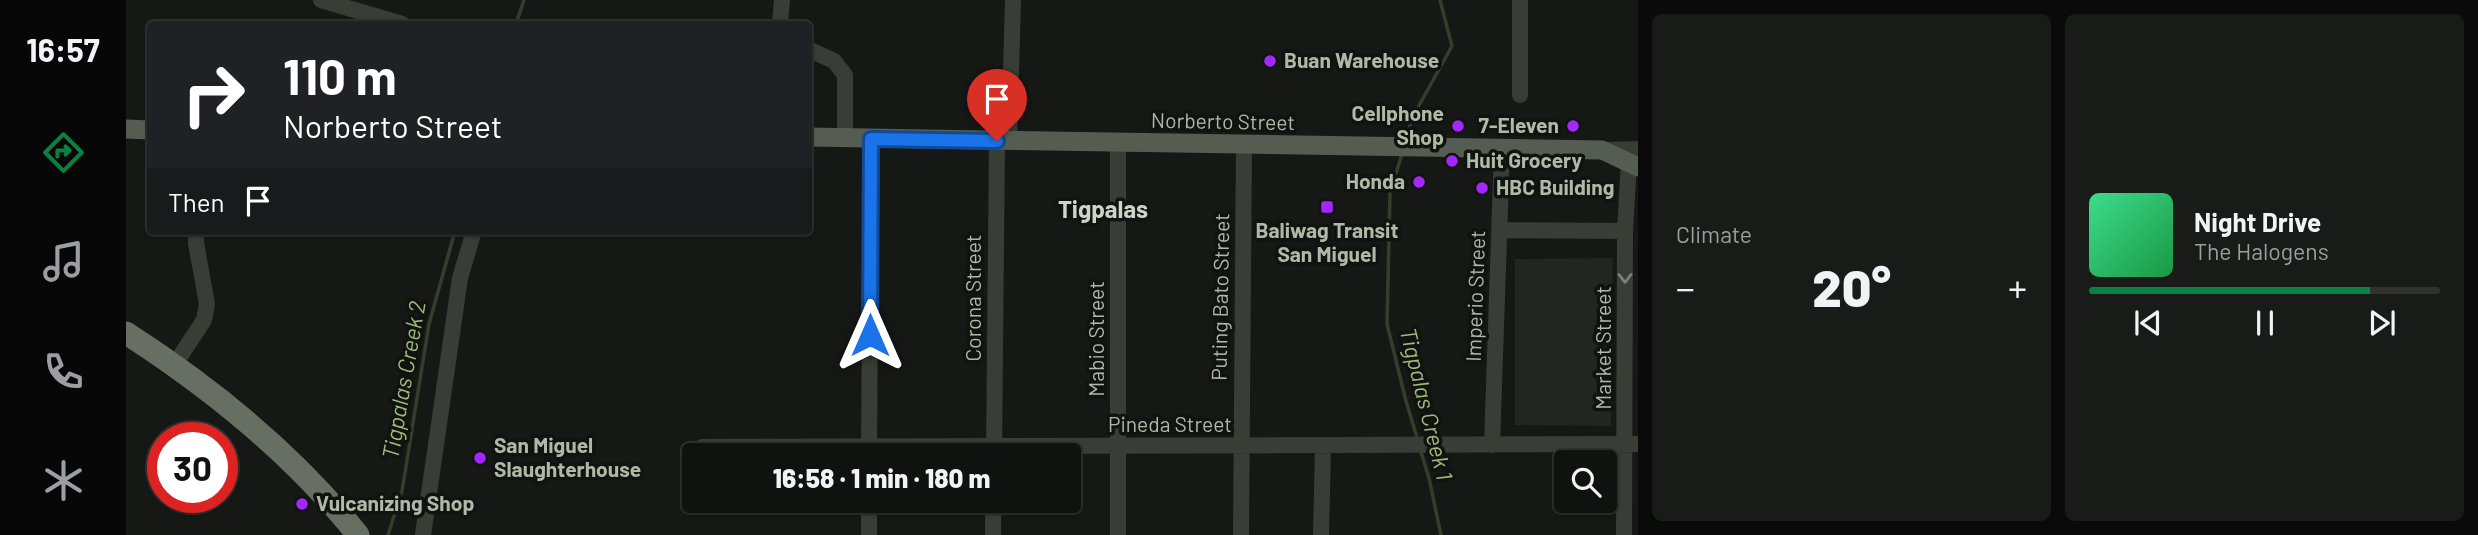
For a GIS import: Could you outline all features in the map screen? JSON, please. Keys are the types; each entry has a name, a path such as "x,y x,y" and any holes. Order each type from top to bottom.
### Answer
{"highway":[{"path":"126,333 175,364 257,429 342,515 358,535"}],"main road":[{"path":"126,129 147,130"},
{"name":"Norberto Street","path":"812,137 1602,150 1635,159"}],"street":[{"path":"321,0 392,21"},
{"path":"780,21 782,0"},
{"name":"Corona Street","path":"994,443 1003,141 1013,0"},
{"path":"1520,0 1520,95"},
{"path":"812,51 834,61 845,75 845,138"},
{"path":"869,443 871,139"},
{"name":"Mabio Street","path":"1118,144 1118,535"},
{"name":"Puting Bato Street","path":"1238,534 1244,144"},
{"name":"Imperio Street","path":"1492,444 1502,149"},
{"name":"Market Street","path":"1624,535 1632,444 1625,231 1635,159"},
{"path":"1500,230 1625,231"},
{"path":"175,364 204,320 206,304 196,235"},
{"path":"423,535 460,278 473,235"},
{"name":"Pineda Street","path":"1081,447 1632,444"},
{"path":"1321,535 1323,447"},
{"path":"869,513 869,535"},
{"path":"993,513 993,535"}],"shaded area":[{"path":"1613,258 1611,426 1515,425 1515,259"}],"waterway":[{"name":"Tigpalas Creek 2","path":"517,21 524,0"},
{"name":"Tigpalas Creek 1","path":"1406,140 1412,118 1452,46 1440,0"},
{"name":"Tigpalas Creek 1","path":"1402,154 1390,193 1387,324 1418,441"},
{"name":"Tigpalas Creek 2","path":"388,535 402,491 429,324 454,235"},
{"name":"Tigpalas Creek 1","path":"1420,449 1441,535"}],"place":[{"name":"Buan Warehouse","path":"1270,61"},
{"name":"Cellphone Shop","path":"1458,126"},
{"name":"7-Eleven","path":"1573,126"},
{"name":"Huit Grocery","path":"1452,161"},
{"name":"Honda","path":"1419,182"},
{"name":"HBC Building","path":"1482,188"},
{"name":"Baliwag Transit San Miguel","path":"1327,207"},
{"name":"San Miguel Slaughterhouse","path":"480,458"},
{"name":"Vulcanizing Shop","path":"302,504"}],"district":[{"name":"Tigpalas","path":"1103,210"}],"route":[{"path":"870,335 871,139 997,141"}]}
